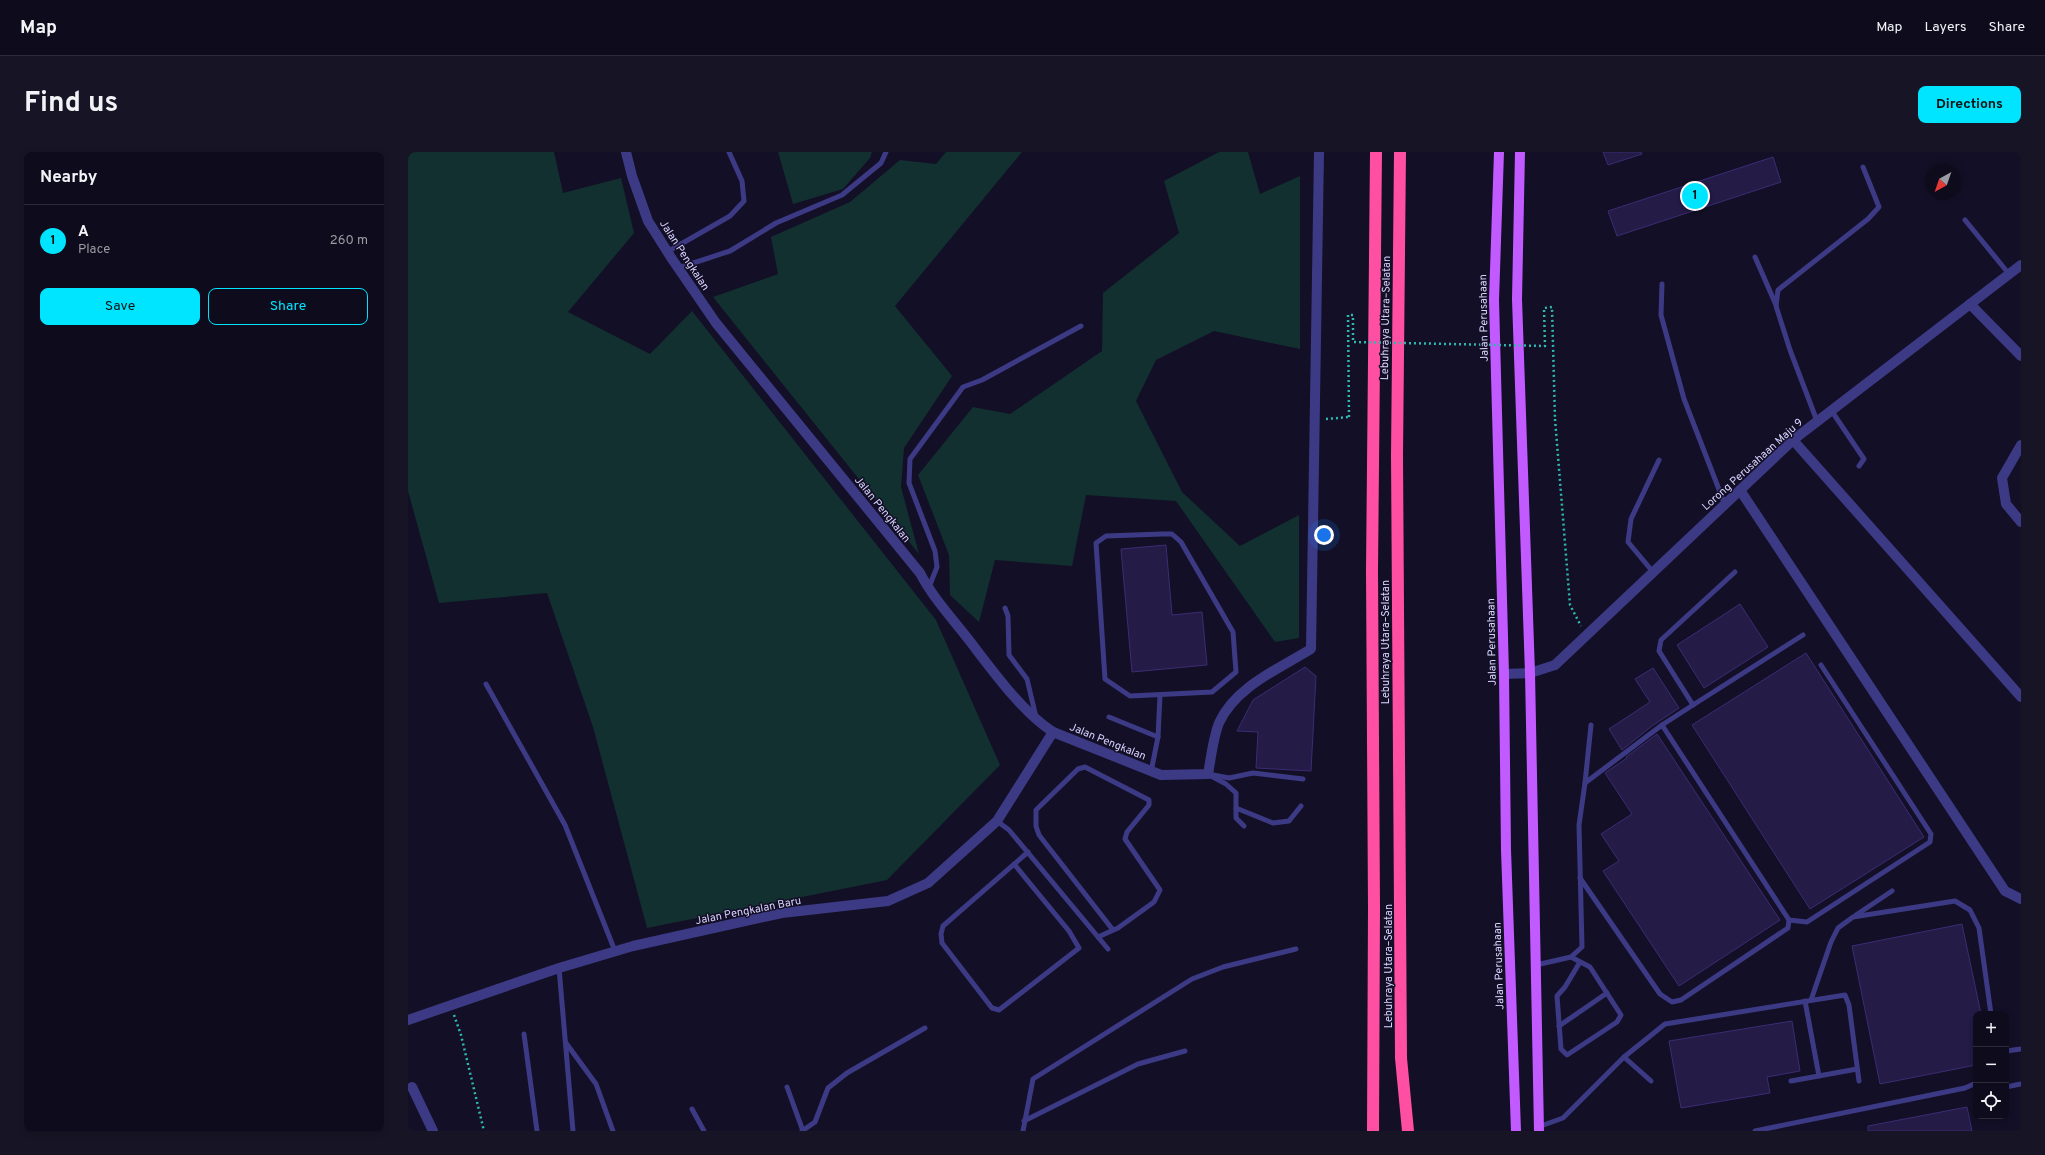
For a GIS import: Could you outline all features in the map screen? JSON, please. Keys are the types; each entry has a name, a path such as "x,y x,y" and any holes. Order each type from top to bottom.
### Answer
{"highway":[{"name":"Lebuhraya Utara–Selatan","path":"1372,1129 1374,908 1372,571 1376,152"},
{"name":"Lebuhraya Utara–Selatan","path":"1400,152 1397,456 1401,1058 1408,1131"}],"main road":[{"name":"Jalan Perusahaan","path":"1499,152 1494,300 1504,674 1506,850 1516,1131"},
{"path":"1520,152 1517,299 1530,673 1538,1129"}],"street":[{"name":"Jalan Pengkalan","path":"626,152 632,176 648,221 667,252 716,322 920,573 928,589 1037,722 1053,732 1160,775 1208,774"},
{"path":"1208,774 1219,723 1236,698 1265,675 1311,649 1318,152"},
{"name":"Lorong Perusahaan Maju 9","path":"1504,674 1530,673 1555,666 1793,440 2021,265"},
{"path":"1970,304 2021,356"},
{"path":"1793,440 2021,697"},
{"path":"2021,445 2002,478 2006,504 2021,522"},
{"path":"1740,490 2005,891 2021,899"},
{"name":"Jalan Pengkalan Baru","path":"408,1020 559,968 616,952 782,913 888,901 928,883 997,821 1053,732"},
{"path":"412,1087 432,1131"}],"lane":[{"path":"667,252 730,216 744,201 742,181 729,152"},
{"path":"678,268 730,251 776,223 842,195 881,163 886,152"},
{"path":"1776,306 1778,290 1868,219 1879,207 1863,167"},
{"path":"1965,220 2009,274"},
{"path":"1755,256 1776,306 1790,350 1817,421"},
{"path":"1662,284 1661,315 1684,399 1724,505"},
{"path":"928,589 937,567 935,551 909,483 910,459 962,387 982,380 1081,326"},
{"path":"1831,410 1864,459 1859,466"},
{"path":"1653,572 1628,542 1631,519 1659,460"},
{"path":"1172,534 1181,542 1234,632 1236,672 1212,692 1160,695 1130,696 1104,679 1096,543 1106,536 1172,534"},
{"path":"1693,705 1659,651 1661,640 1734,572"},
{"path":"1005,608 1008,616 1009,655 1027,679 1037,722"},
{"path":"1585,783 1662,725 1803,635"},
{"path":"1788,920 1807,922 1930,842 1931,834 1821,665"},
{"path":"486,684 565,825 616,952"},
{"path":"1151,772 1158,737 1160,695"},
{"path":"1109,717 1158,737"},
{"path":"1536,965 1571,958 1582,947 1579,825 1591,725"},
{"path":"1580,878 1660,994 1672,1002 1681,1000 1788,928 1788,920 1662,725"},
{"path":"1098,937 1114,930 1154,902 1160,890 1125,839 1127,832 1149,805 1149,800 1085,767 1078,769 1036,810 1036,826 1039,835 1114,930"},
{"path":"1208,774 1229,778 1253,773 1303,779"},
{"path":"1208,774 1226,784 1236,793 1236,818 1244,826"},
{"path":"1236,808 1273,823 1289,821 1301,806"},
{"path":"997,821 1009,830 1108,949"},
{"path":"1014,864 1069,931 1079,948 999,1010 992,1008 942,942 941,934 943,926 1014,864 1028,852"},
{"path":"1811,1000 1831,942 1838,928 1892,891"},
{"path":"1853,917 1955,901 1970,910 1979,928 1991,1011"},
{"path":"1023,1131 1032,1079 1192,979 1223,967 1296,949"},
{"path":"1571,958 1580,962 1590,967 1621,1015 1617,1022 1567,1055 1561,1049 1557,996 1565,987 1580,962"},
{"path":"559,968 573,1131"},
{"path":"1559,1026 1607,993"},
{"path":"1538,1129 1563,1118 1624,1057 1665,1024 1811,1000 1845,995 1849,1005 1859,1081"},
{"path":"1804,1002 1819,1076"},
{"path":"787,1087 802,1131 815,1122 828,1088 847,1073 925,1028"},
{"path":"524,1034 537,1131"},
{"path":"566,1043 596,1084 613,1131"},
{"path":"2009,1051 2021,1049"},
{"path":"1024,1121 1138,1064 1185,1051"},
{"path":"1624,1057 1650,1081"},
{"path":"1791,1081 1857,1069"},
{"path":"1755,1131 1965,1088 1973,1084"},
{"path":"2009,1086 2021,1084"},
{"path":"692,1109 704,1131"}],"path":[{"path":"1315,420 1349,417 1348,315 1353,315 1353,342 1544,346 1544,308 1552,307 1555,420 1570,605 1586,636"},
{"path":"450,1006 461,1036 484,1131"}],"green space":[{"path":"408,152 554,152 563,193 621,178 634,233 568,312 650,354 692,311 936,620 1000,765 887,880 647,928 593,727 547,593 439,603 408,491"},
{"path":"778,152 872,152 870,158 843,189 793,204"},
{"path":"946,152 1022,152 895,306 952,376 904,448 901,487 919,554 713,297 778,274 771,237 850,202 900,160 936,164"},
{"path":"1219,152 1248,152 1260,194 1300,176 1300,349 1214,331 1156,360 1136,401 1182,492 1240,546 1299,515 1299,638 1275,642 1176,501 1086,495 1072,566 995,560 979,622 950,595 949,555 918,475 973,407 1010,414 1102,351 1103,293 1179,233 1164,181"}],"building":[{"path":"1603,152 1641,152 1642,154 1608,165"},
{"path":"1773,157 1781,182 1617,236 1608,211"},
{"path":"1166,545 1172,615 1202,612 1207,665 1132,672 1121,549"},
{"path":"1740,604 1768,647 1704,688 1677,645"},
{"path":"1806,653 1924,837 1810,909 1692,725"},
{"path":"1305,667 1316,676 1311,771 1256,768 1258,732 1237,731 1253,700"},
{"path":"1653,668 1679,708 1652,726 1622,750 1609,729 1650,702 1635,679"},
{"path":"1657,734 1780,920 1679,986 1603,871 1619,861 1601,834 1632,814 1605,773 1627,758 1626,757"},
{"path":"1962,924 1980,1011 1973,1011 1973,1066 1880,1084 1852,946"},
{"path":"1792,1021 1800,1071 1767,1077 1770,1093 1681,1108 1669,1041"},
{"path":"1967,1107 1972,1131 1868,1131 1868,1126"}],"place":[{"name":"A","path":"1695,196"}]}
